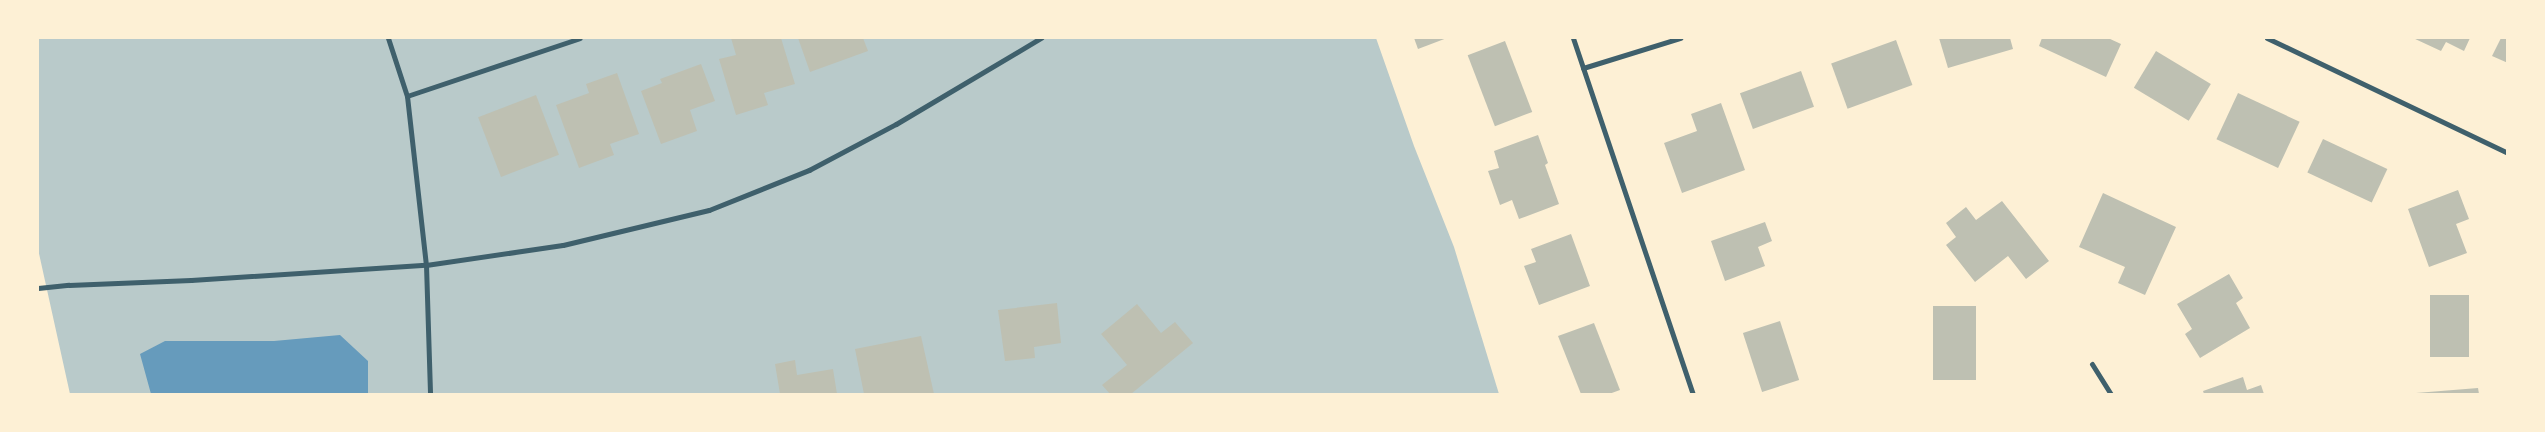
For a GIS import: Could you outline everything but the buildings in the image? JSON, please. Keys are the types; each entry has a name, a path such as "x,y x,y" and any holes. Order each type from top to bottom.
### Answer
{"street":[{"path":"388,38 407,96 426,265 430,394"},
{"path":"407,96 580,38"},
{"path":"38,288 68,284 191,280 426,265 563,245 709,210 818,165 896,124 1041,38"},
{"path":"1573,38 1693,394"},
{"path":"1583,68 1680,38"},
{"path":"2267,38 2508,153"},
{"path":"2092,364 2111,394"}],"shaded area":[{"path":"38,38 1376,38 1414,146 1454,247 1499,394 70,394 38,249"}],"water":[{"path":"340,335 368,361 368,394 151,394 140,354 165,341 274,341"}]}
